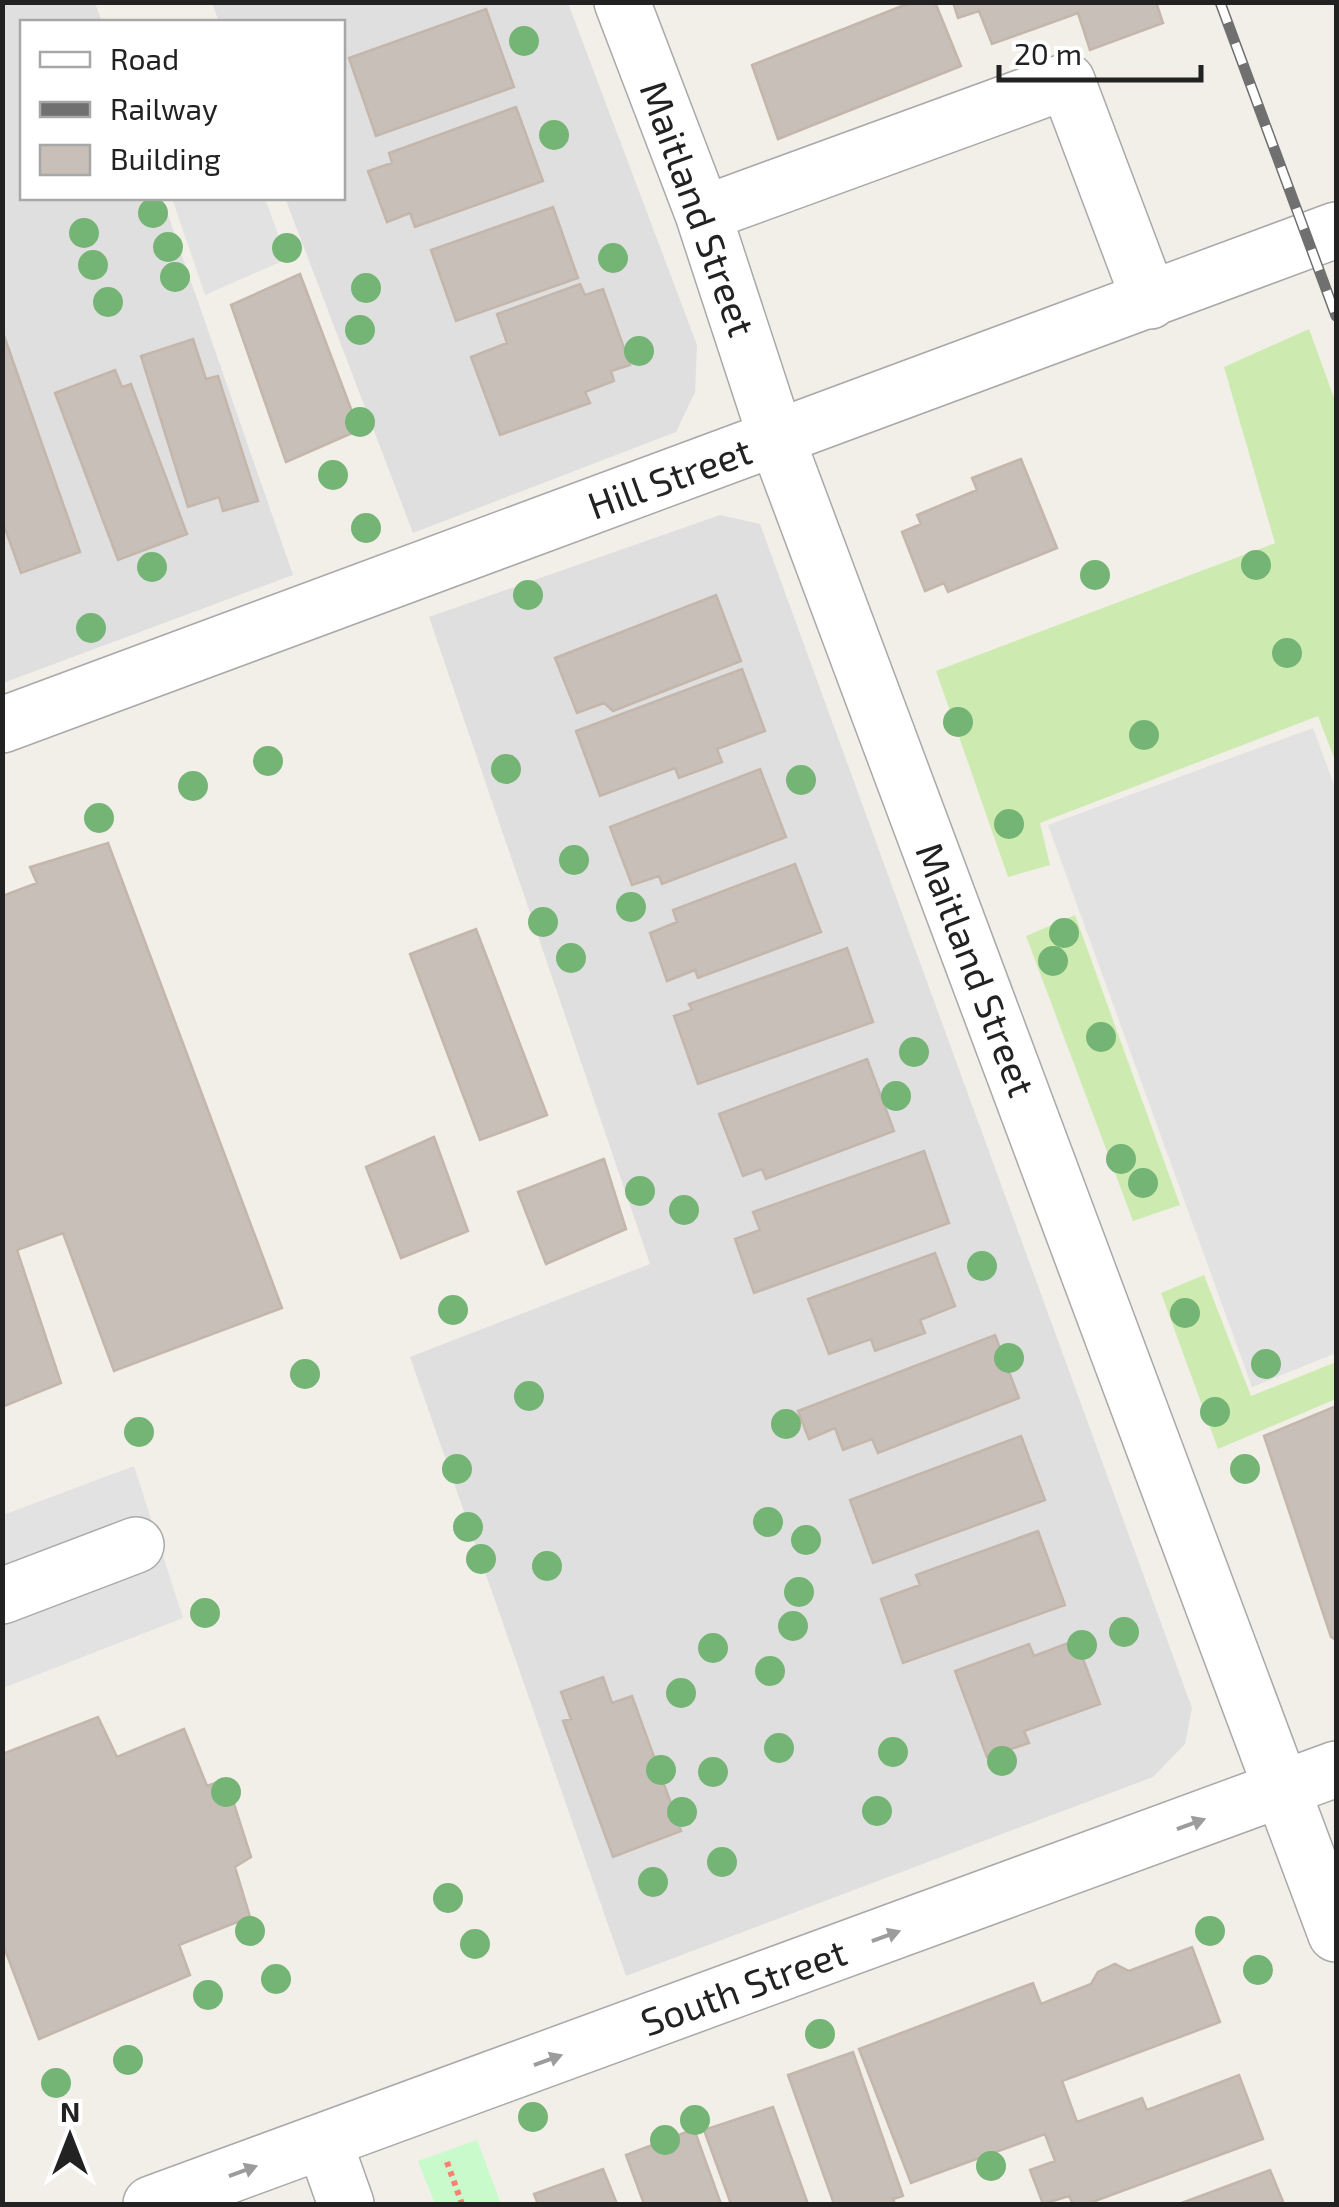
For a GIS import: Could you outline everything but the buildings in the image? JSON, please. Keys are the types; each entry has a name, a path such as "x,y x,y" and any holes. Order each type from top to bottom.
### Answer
{"street":[{"name":"Maitland Street","path":"622,2 702,214 777,440 1336,1934"},
{"path":"702,214 1066,81 1150,300"},
{"name":"Hill Street","path":"2,725 1336,230"},
{"path":"2,1596 136,1545"},
{"name":"South Street","path":"151,2204 1336,1770"},
{"path":"324,2142 346,2204"}],"shaded area":[{"path":"3,3 95,3 101,20 20,20 20,200 163,200 293,575 3,683"},
{"path":"212,3 568,3 697,345 695,392 676,432 413,533 286,200 345,200 345,20 218,20"},
{"path":"173,200 266,200 287,259 205,295"},
{"path":"720,515 760,524 1192,1708 1185,1744 1153,1777 626,1976 410,1357 650,1264 429,617"},
{"path":"1313,728 1336,790 1336,1353 1252,1387 1048,825"},
{"path":"134,1466 183,1618 3,1688 3,1515"}],"green space":[{"path":"1309,329 1336,403 1336,763 1318,716 1040,823 1050,865 1008,877 936,671 1275,543 1224,367"},
{"path":"1075,915 1180,1205 1133,1221 1026,936"},
{"path":"1204,1275 1251,1396 1336,1362 1336,1399 1218,1449 1161,1293"},
{"path":"477,2140 501,2204 435,2204 418,2161"}],"railway":[{"path":"1220,2 1336,316"}]}
